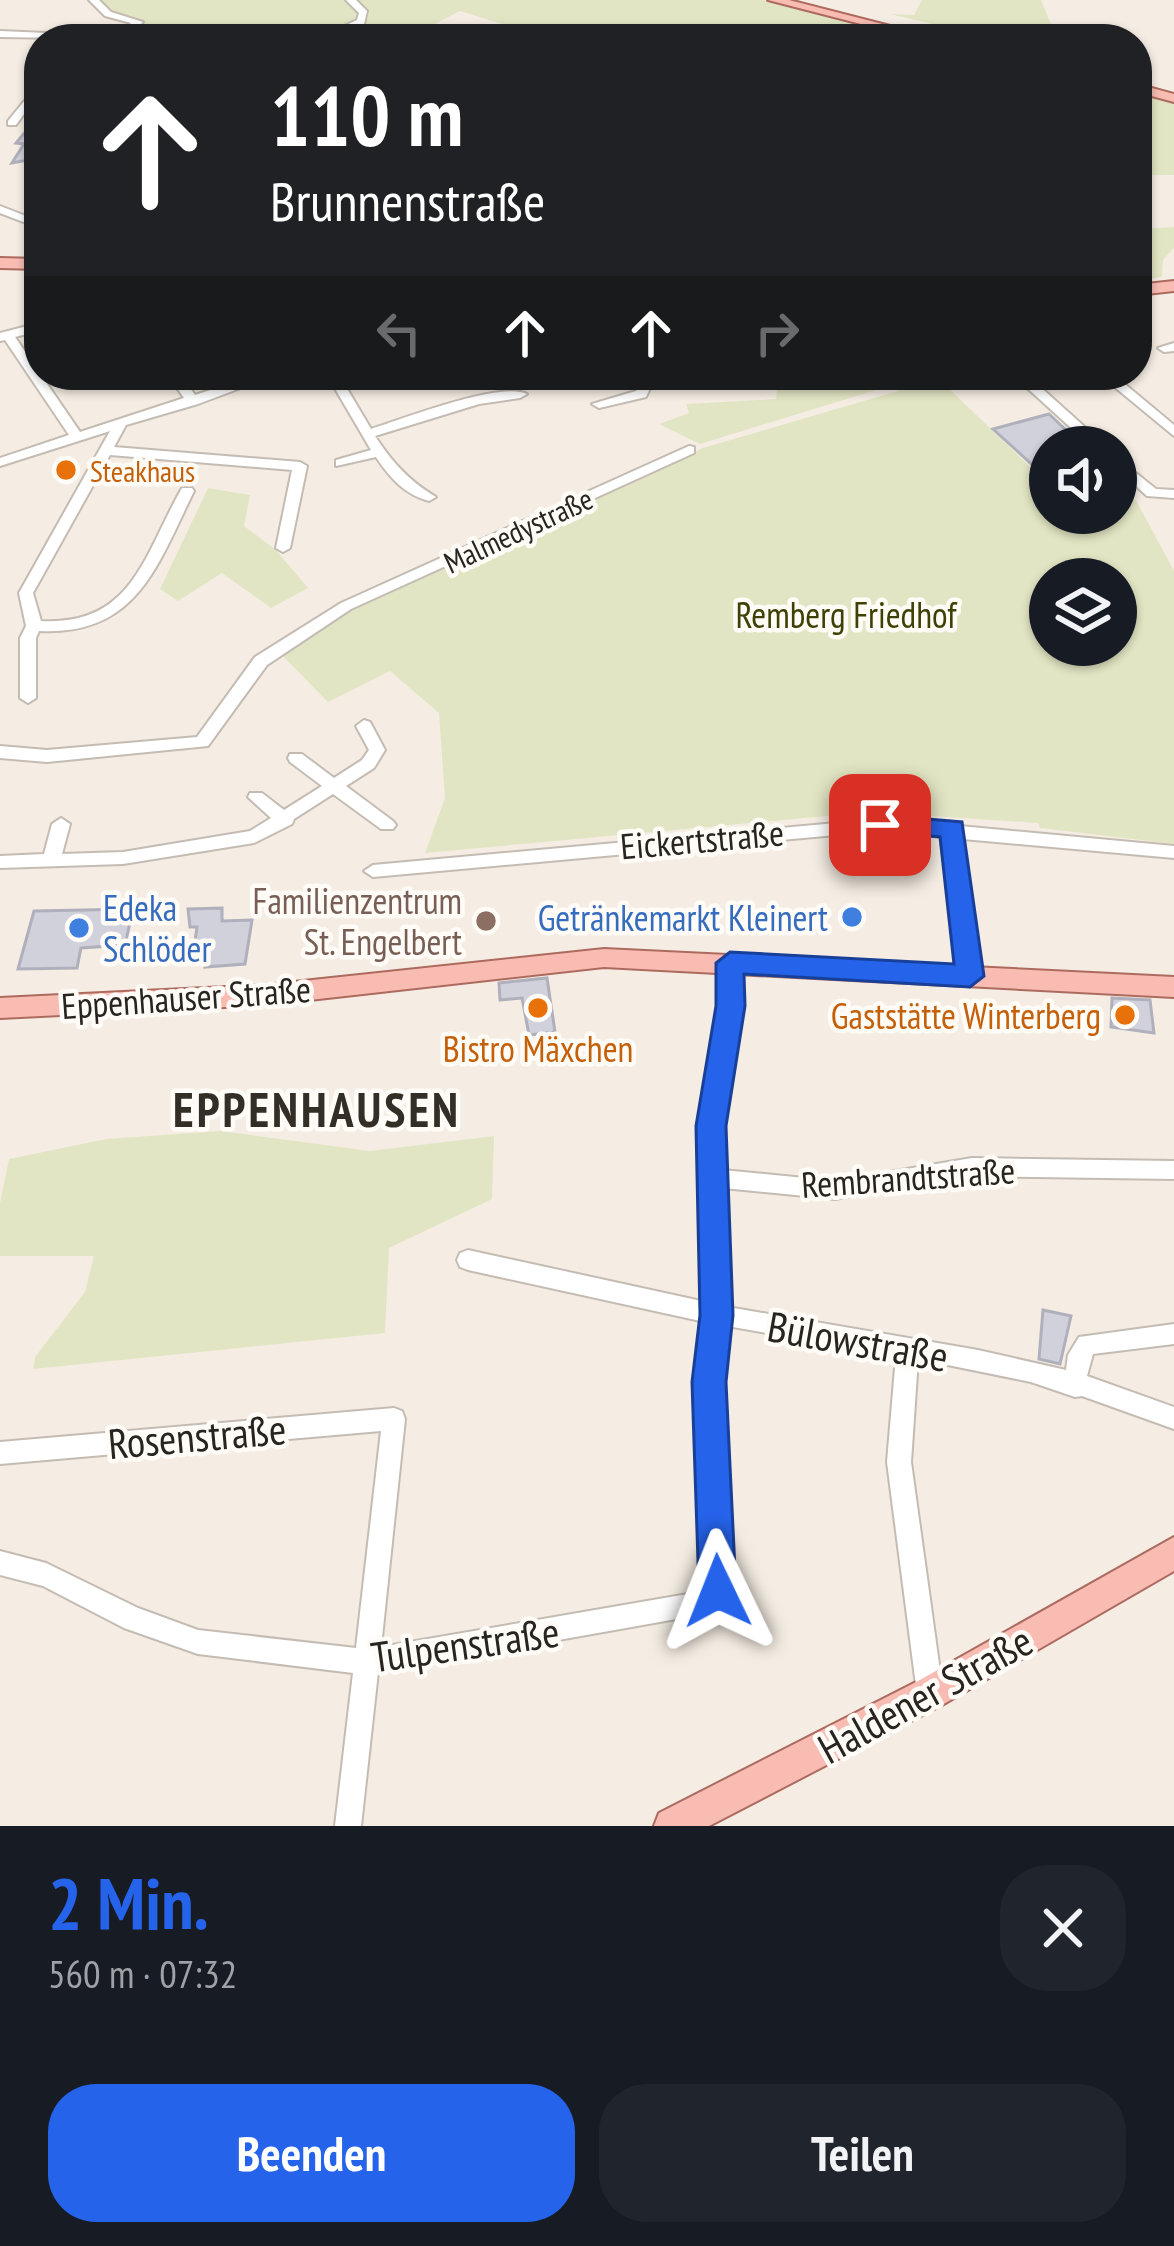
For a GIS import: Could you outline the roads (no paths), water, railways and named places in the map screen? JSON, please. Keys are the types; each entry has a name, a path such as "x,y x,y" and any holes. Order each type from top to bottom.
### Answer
{"main road":[{"path":"774,0 872,24"},
{"path":"798,0 895,24"},
{"name":"Eppenhauser Straße","path":"0,1008 265,995 542,961 730,963 1174,988"},
{"name":"Haldener Straße","path":"672,1826 930,1693 1174,1553"}],"street":[{"path":"94,0 108,14 136,24"},
{"path":"351,0 364,14 356,24"},
{"path":"4,336 24,364"},
{"path":"43,390 77,438"},
{"path":"185,390 193,401"},
{"path":"0,462 225,390"},
{"path":"341,390 366,435 411,490 429,497"},
{"path":"598,404 646,390"},
{"path":"1036,390 1076,426"},
{"path":"1124,390 1174,432"},
{"path":"366,435 477,400 520,394"},
{"path":"28,698 28,638 34,626 26,593 120,425"},
{"name":"Malmedystraße","path":"0,752 47,756 202,742 261,661 346,606 689,450"},
{"path":"109,452 300,466 283,548"},
{"path":"341,463 380,452"},
{"path":"1137,480 1152,493 1174,494"},
{"path":"34,626 77,629 93,624 133,595 187,491"},
{"path":"0,862 211,847 254,837 334,787 377,751 364,725"},
{"path":"296,758 387,826"},
{"path":"256,797 286,820"},
{"path":"51,860 61,824"},
{"name":"Eickertstraße","path":"373,872 807,829 952,829 1174,852"},
{"path":"952,829 970,976"},
{"path":"717,1315 711,1126 731,1006 730,963"},
{"name":"Rembrandtstraße","path":"714,1178 835,1190 972,1167 1174,1170"},
{"name":"Bülowstraße","path":"468,1260 717,1315 908,1348 1075,1386 1174,1418"},
{"name":"Tulpenstraße","path":"0,1563 46,1575 133,1619 198,1642 364,1662 695,1609 718,1601 709,1382 717,1315"},
{"path":"1075,1386 1079,1355 1087,1344 1174,1334"},
{"path":"908,1348 898,1462 930,1693"},
{"name":"Rosenstraße","path":"0,1453 394,1419 364,1662"},
{"path":"348,1826 364,1662"}],"place":[{"name":"Steakhaus","path":"66,470"},
{"name":"Getränkemarkt Kleinert","path":"852,917"},
{"name":"Familienzentrum St. Engelbert","path":"486,921"},
{"name":"Edeka Schlöder","path":"79,928"},
{"name":"Bistro Mäxchen","path":"538,1008"},
{"name":"Gaststätte Winterberg","path":"1125,1015"}],"district":[{"name":"EPPENHAUSEN","path":"317,1109"}],"park label":[{"name":"Remberg Friedhof","path":"846,614"}]}
